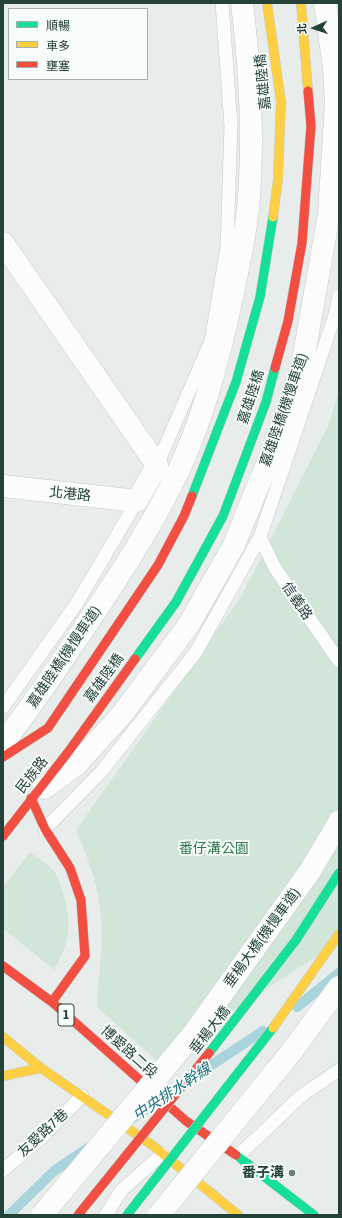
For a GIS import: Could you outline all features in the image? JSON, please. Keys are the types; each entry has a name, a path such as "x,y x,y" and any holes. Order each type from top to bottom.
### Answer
{"main road":[{"name":"嘉雄陸橋","path":"48,728 158,565 184,516 236,382 260,297 271,238 278,179 281,102 267,3"},
{"name":"嘉雄陸橋","path":"73,757 176,602 223,516 266,402 288,321 302,243 310,126 301,3"},
{"name":"民族路","path":"3,757 48,728"},
{"name":"民族路","path":"3,836 31,798"},
{"path":"31,798 45,829 70,868 81,900 85,956 52,1002"},
{"name":"垂楊大橋","path":"78,1215 229,1029 296,940 339,873"},
{"path":"128,1215 263,1042 339,934"},
{"name":"博愛路二段","path":"3,966 52,1002 138,1080 186,1121 238,1156 314,1215"},
{"path":"3,1037 41,1068 152,1145 238,1215"},
{"path":"3,1076 41,1068"}],"street":[{"name":"嘉雄陸橋(機慢車道)","path":"3,743 24,717 98,608 150,523 186,454 208,392 226,327 244,241 250,182 252,126 242,3"},
{"name":"嘉雄陸橋(機慢車道)","path":"31,798 73,757 123,713 189,624 229,554 272,452 302,366 329,214 336,103 334,68 325,3"},
{"path":"3,243 157,465 137,501"},
{"name":"北港路","path":"3,486 137,501"},
{"name":"垂楊大橋(機慢車道)","path":"42,1215 194,1032 310,871 339,822"},
{"path":"159,1215 292,1051 339,987"}],"lane":[{"path":"157,465 211,341 227,248 231,126 222,3"},
{"path":"45,829 101,772 196,652 260,537 330,330 339,296"},
{"path":"3,708 77,603 137,501"},
{"name":"信義路","path":"260,537 275,568 339,661"},
{"path":"238,1156 301,1096 339,1070"},
{"name":"友愛路7巷","path":"3,1170 41,1138 82,1096"},
{"path":"106,1215 121,1191 162,1154"}],"green space":[{"name":"番仔溝公園","path":"339,391 339,942 156,1060 97,1007 101,950 100,908 94,877 76,830 242,595 328,426"},
{"path":"30,852 54,871 59,881 68,912 69,922 64,950 54,970 3,928 3,887"}],"waterway":[{"name":"中央排水幹線","path":"297,1007 339,973"},
{"name":"中央排水幹線","path":"204,1070 263,1031"},
{"name":"中央排水幹線","path":"131,1119 163,1098"},
{"name":"中央排水幹線","path":"9,1215 54,1171 88,1148"}],"traffic: fast":[{"path":"192,496 236,382 260,297 273,217"},
{"path":"135,659 176,602 223,516 266,402 275,368"},
{"path":"209,1053 296,940 339,873"},
{"path":"127,1215 273,1028"},
{"path":"236,1155 314,1215"}],"traffic: slow":[{"path":"267,3 281,102 278,179 273,217"},
{"path":"301,3 308,91"},
{"path":"273,1028 339,934"},
{"path":"3,1037 41,1068 152,1145 238,1215"},
{"path":"3,1076 41,1068"}],"traffic: jam":[{"path":"275,368 288,321 302,243 311,126 308,91"},
{"path":"3,757 48,728 158,565 184,516 192,496"},
{"path":"3,836 69,751 135,659"},
{"path":"31,798 45,829 70,868 81,900 85,956 52,1002"},
{"path":"3,966 52,1002 186,1121 236,1155"},
{"path":"78,1215 209,1053"}],"place":[{"name":"番子溝","path":"292,1173"}]}
